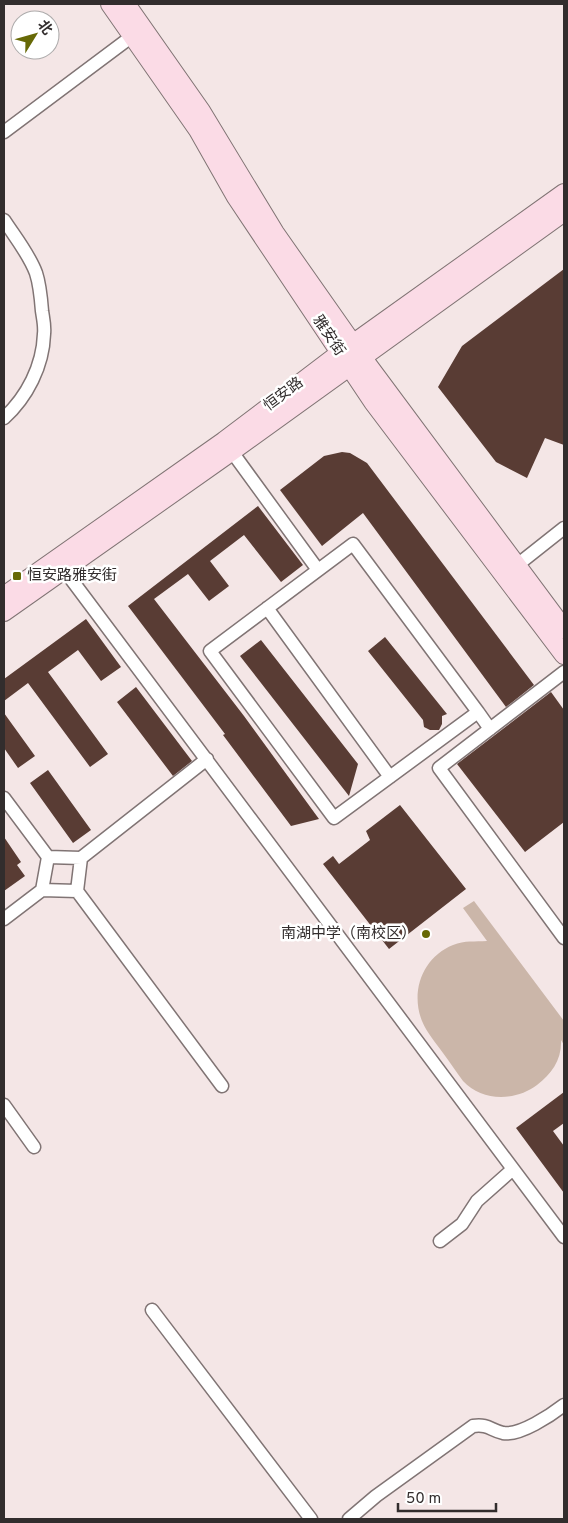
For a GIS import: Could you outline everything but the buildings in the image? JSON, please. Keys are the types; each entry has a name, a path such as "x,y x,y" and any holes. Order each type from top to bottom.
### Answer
{"main road":[{"name":"雅安街","path":"110,4 138,32 200,111 351,355 564,629"},
{"name":"雅安街","path":"126,4 138,32"},
{"name":"恒安路","path":"4,612 60,564 227,446 351,355 564,193"},
{"name":"恒安路","path":"351,355 564,212"},
{"name":"雅安街","path":"351,355 373,402 564,655"},
{"name":"恒安路","path":"4,596 60,564"}],"street":[{"path":"4,132 138,32"},
{"path":"4,220 36,272 41,299 44,334 40,358 30,387 15,408 4,418"},
{"path":"227,446 318,570"},
{"path":"516,566 564,528"},
{"path":"478,712 334,818 210,651 353,544 490,728"},
{"path":"60,564 564,1237"},
{"path":"267,608 390,776"},
{"path":"564,672 439,768 564,938"},
{"path":"48,857 81,858 207,759"},
{"path":"4,798 48,857 42,890"},
{"path":"81,858 77,891 222,1086"},
{"path":"4,920 42,890 77,891"},
{"path":"4,1105 34,1147"},
{"path":"440,1241 462,1224 478,1200 513,1169"},
{"path":"152,1310 311,1519"},
{"path":"349,1519 376,1496 473,1426 489,1426 503,1433 512,1433 542,1420 564,1405"}],"shaded area":[{"path":"474,901 564,1021 564,1045 561,1040 560,1054 555,1066 537,1085 519,1094 499,1097 489,1096 471,1088 463,1081 426,1030 419,1010 418,998 422,976 434,958 443,950 457,943 487,941 463,908"}],"place":[{"name":"恒安路雅安街","path":"17,576"},
{"name":"南湖中学（南校区）","path":"426,934"}]}
